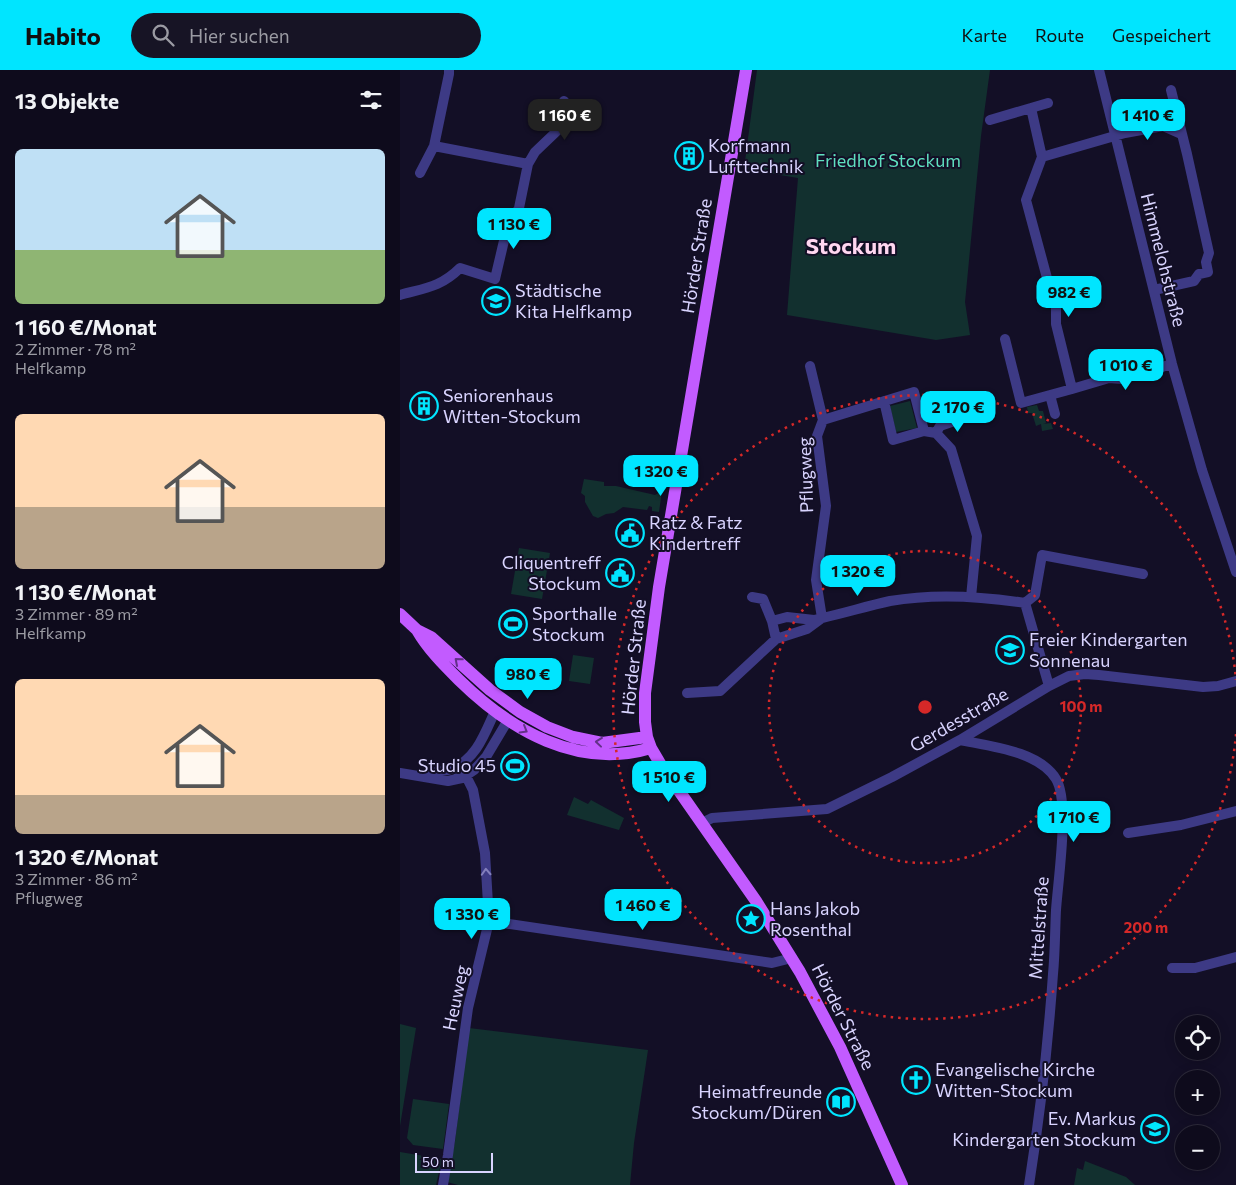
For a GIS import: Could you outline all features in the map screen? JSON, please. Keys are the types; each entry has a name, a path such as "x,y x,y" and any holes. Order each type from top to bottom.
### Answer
{"main road":[{"name":"Hörder Straße","path":"746,70 659,587 645,693 645,722 649,743 678,792 756,900 792,958 840,1047 902,1185"},
{"path":"400,614 508,704 547,727 573,737 602,743 649,743"},
{"path":"417,630 424,643 472,693 508,720 541,739 577,752 593,754 635,752 649,743"},
{"path":"495,711 508,704"},
{"path":"508,704 508,720"}],"street":[{"path":"420,173 434,146 449,70"},
{"name":"Himmelohstraße","path":"1099,70 1172,364 1202,470 1236,572"},
{"path":"1154,290 1194,281 1199,274 1208,272 1206,262 1209,252 1188,154 1181,134 1171,90"},
{"path":"400,295 432,287 460,268 495,279 507,228 519,208 528,164 535,152 557,131 564,102"},
{"path":"990,120 1048,103"},
{"path":"1031,108 1042,157 1026,200 1047,278 1056,299 1056,324 1072,389"},
{"path":"1042,157 1116,135 1164,126 1181,134"},
{"path":"434,146 528,164"},
{"path":"1005,339 1021,403 1109,378 1122,379 1172,364"},
{"name":"Pflugweg","path":"810,366 823,420 817,436 826,506 816,580 822,618"},
{"name":"Pflugweg","path":"823,420 914,392 924,431"},
{"path":"1050,395 1055,414"},
{"path":"884,401 893,440 924,431 936,433 951,449 977,536 971,596"},
{"path":"936,433 940,426 966,417"},
{"path":"1026,603 1035,595 1042,555 1143,574"},
{"path":"772,621 787,617 814,620 891,601 937,596 991,597 1026,603"},
{"path":"752,597 763,599 772,621 776,639"},
{"path":"1026,603 1049,686"},
{"path":"687,693 720,691 776,639 807,629 822,618"},
{"name":"Gerdesstraße","path":"702,823 712,818 827,809 892,777 960,740 1049,686 1069,676 1085,674 1210,688 1236,681"},
{"path":"425,777 431,773 453,768 464,762 479,745 495,711"},
{"path":"400,774 448,781 466,776 486,757 508,720"},
{"name":"Mittelstraße","path":"960,740 1016,752 1031,759 1054,775 1062,794 1062,828 1053,974 1040,1108 1029,1185"},
{"path":"453,768 466,776"},
{"name":"Heuweg","path":"442,1185 468,1008 489,921 485,853 474,790 466,776"},
{"path":"1128,833 1180,825 1236,811"},
{"path":"489,921 772,963 792,958"},
{"path":"1172,968 1195,968 1236,957"}],"green space":[{"name":"Friedhof Stockum","path":"757,70 990,70 981,136 965,302 970,335 936,340 787,315 798,178 744,169"},
{"path":"910,401 917,428 896,432 890,406"},
{"path":"1037,405 1039,411 1043,411 1046,423 1043,424 1051,423 1053,429 1042,431 1041,424 1036,426 1032,413 1028,413 1027,407"},
{"path":"584,479 604,482 604,486 616,486 655,495 662,491 659,512 652,511 652,507 649,506 647,510 623,507 614,513 598,518 593,516 585,502 585,496 581,493"},
{"path":"519,548 550,553 542,599 511,594"},
{"path":"573,655 594,658 590,684 569,681"},
{"path":"574,797 588,804 591,800 624,818 619,830 567,815"},
{"path":"400,1024 416,1028 400,1126"},
{"path":"469,1028 648,1050 634,1143 630,1185 458,1185 447,1182 455,1141"},
{"path":"413,1099 449,1104 443,1149 413,1145 407,1138"},
{"path":"400,1152 442,1159 436,1185 400,1185"},
{"path":"1085,1161 1126,1177 1135,1185 1074,1185 1077,1168 1083,1170"}],"place":[{"name":"Korfmann Lufttechnik","path":"689,156"},
{"name":"Städtische Kita Helfkamp","path":"496,301"},
{"name":"Seniorenhaus Witten-Stockum","path":"424,406"},
{"name":"Ratz & Fatz Kindertreff","path":"630,533"},
{"name":"Cliquentreff Stockum","path":"620,573"},
{"name":"Sporthalle Stockum","path":"513,624"},
{"name":"Freier Kindergarten Sonnenau","path":"1010,650"},
{"name":"Studio 45","path":"515,766"},
{"name":"Hans Jakob Rosenthal","path":"751,919"},
{"name":"Evangelische Kirche Witten-Stockum","path":"916,1080"},
{"name":"Heimatfreunde Stockum/Düren","path":"841,1102"},
{"name":"Ev. Markus Kindergarten Stockum","path":"1155,1129"}],"district":[{"name":"Stockum","path":"851,246"}]}
